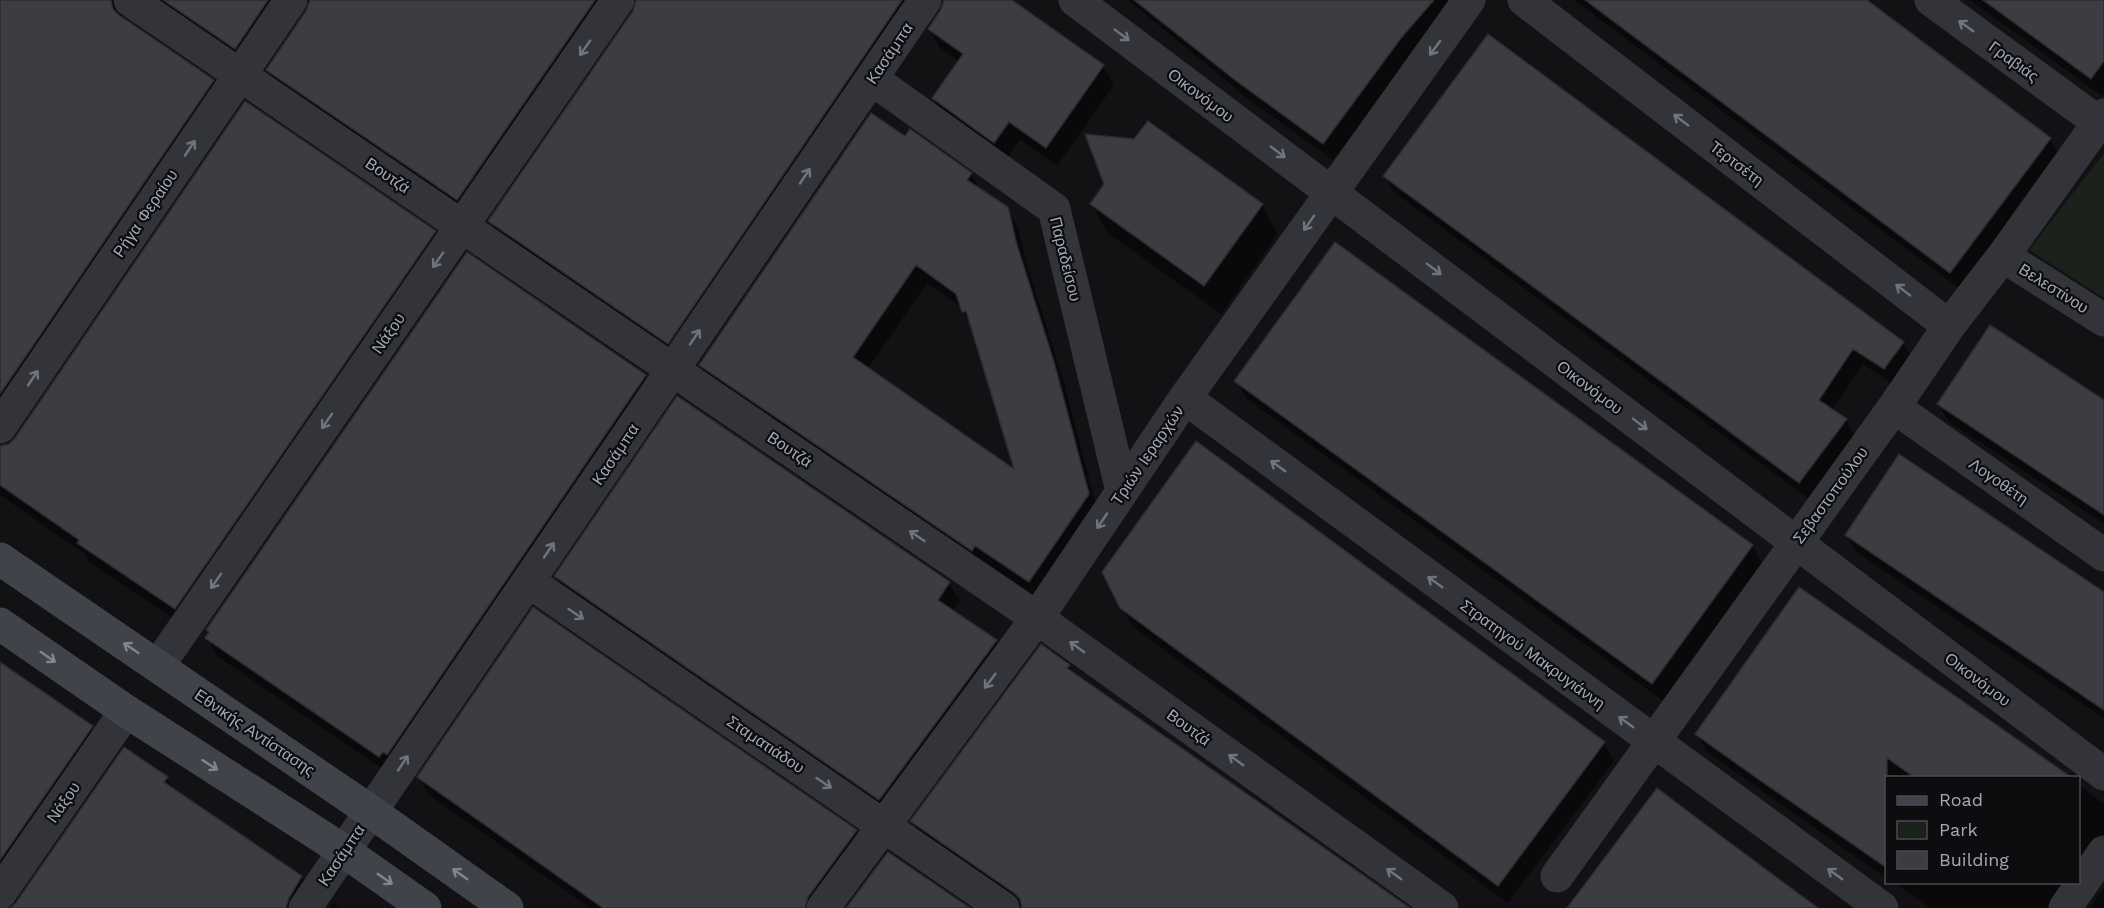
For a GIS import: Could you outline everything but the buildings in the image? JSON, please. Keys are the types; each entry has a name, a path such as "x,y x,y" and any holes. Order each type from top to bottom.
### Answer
{"main road":[{"name":"Εθνικής Αντίστασης","path":"0,560 370,811 507,908"},
{"path":"0,624 126,711 344,851 425,908"}],"street":[{"name":"Βουτζά","path":"130,0 1037,618 1442,908"},
{"name":"Ρήγα Φεραίου","path":"0,427 291,0"},
{"name":"Νάξου","path":"158,666 618,0"},
{"name":"Κασάμπα","path":"305,908 925,0"},
{"name":"Οικονόμου","path":"1075,0 2104,774"},
{"name":"Τριών Ιεραρχών","path":"823,908 1037,618 1185,398 1469,0"},
{"name":"Τερτσέτη","path":"1524,0 1949,326"},
{"name":"Γραβιάς","path":"1931,0 2101,118"},
{"name":"Παραδείσου","path":"872,78 1054,209 1122,491"},
{"name":"Σεβαστοπούλου","path":"1557,876 1894,407 1949,326 2003,256 2101,118"},
{"name":"Βελεστίνου","path":"2003,256 2104,320"},
{"name":"Στρατηγού Μακρυγιάννη","path":"1185,398 1882,908"},
{"name":"Λογοθέτη","path":"1894,407 2104,555"},
{"name":"Σταματιάδου","path":"528,581 1003,908"},
{"name":"Νάξου","path":"0,893 126,711"},
{"path":"2065,908 2104,852"}],"green space":[{"path":"2104,153 2104,298 2029,250"}]}
